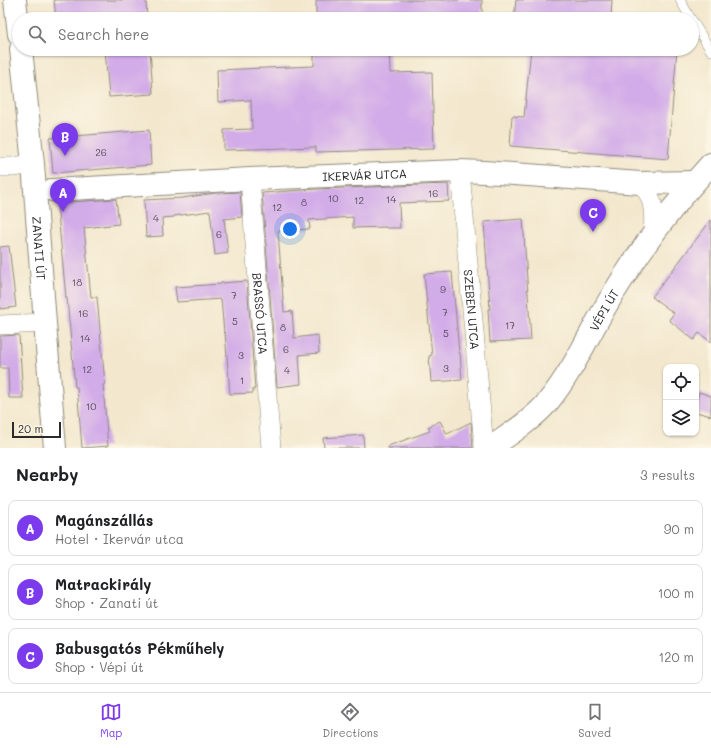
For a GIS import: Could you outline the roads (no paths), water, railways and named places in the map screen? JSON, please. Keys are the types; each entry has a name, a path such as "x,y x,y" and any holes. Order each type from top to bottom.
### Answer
{"street":[{"path":"15,0 16,12"},
{"name":"ZANATI ÚT","path":"21,56 33,164 44,191 45,323 55,448"},
{"path":"0,167 33,164"},
{"name":"VÉPI ÚT","path":"490,448 523,425 546,404 564,381 581,354 630,266 694,182 711,164"},
{"name":"IKERVÁR UTCA","path":"44,191 250,179 460,171 640,183 694,182"},
{"name":"SZEBEN UTCA","path":"460,171 484,448"},
{"name":"BRASSÓ UTCA","path":"250,179 271,448"},
{"path":"640,183 649,194 653,205 653,235"},
{"path":"0,325 45,323"}],"lane":[{"path":"680,0 687,12"},
{"path":"699,31 711,51"}],"place":[{"name":"Matrackirály","path":"65,156"},
{"name":"Magánszállás","path":"63,212"},
{"name":"Babusgatós Pékműhely","path":"593,232"}]}
